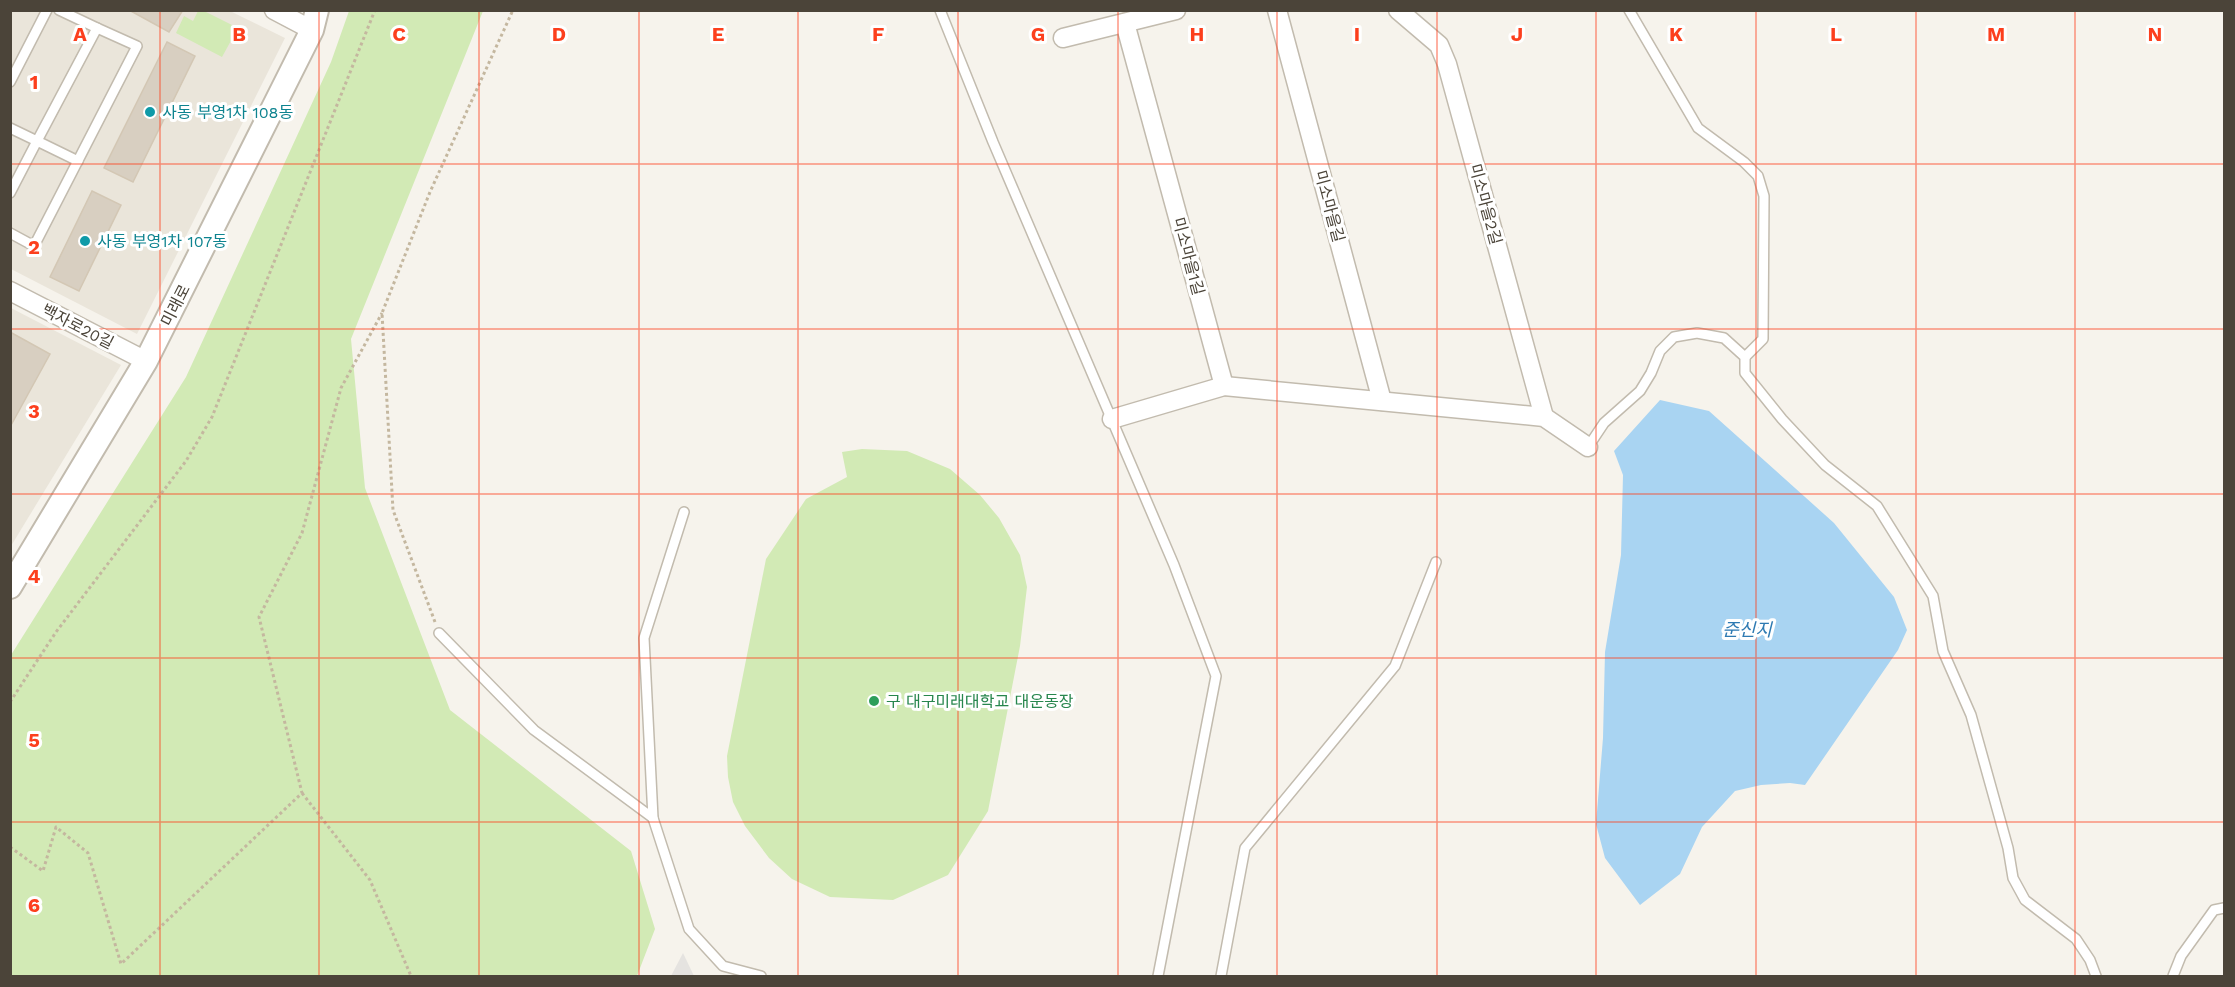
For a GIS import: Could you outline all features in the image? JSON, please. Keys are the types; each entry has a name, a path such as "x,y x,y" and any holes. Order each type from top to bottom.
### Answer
{"street":[{"path":"274,10 314,20"},
{"path":"1063,38 1176,10"},
{"name":"미소마을길","path":"1277,10 1382,401"},
{"name":"미소마을2길","path":"1398,10 1439,45 1448,64 1544,417"},
{"name":"미래로","path":"10,587 147,361 314,20"},
{"name":"미소마을1길","path":"1125,23 1224,386"},
{"name":"백자로20길","path":"10,291 147,361"},
{"path":"1112,419 1224,386 1544,417 1588,447"}],"lane":[{"path":"10,82 47,10"},
{"path":"10,233 34,246 137,46 59,10"},
{"path":"940,10 993,142 1174,565 1216,676 1158,976"},
{"path":"1629,10 1698,128 1744,162 1758,176 1764,196 1763,339 1745,357 1745,373 1782,419 1825,465 1877,507 1933,596 1942,651 1971,715 2008,848 2013,878 2025,900 2076,939 2090,960 2096,976"},
{"path":"10,193 97,28"},
{"path":"10,128 78,161"},
{"path":"1588,447 1604,423 1640,391 1660,351 1674,337 1697,333 1724,338 1745,357"},
{"path":"684,512 644,638 653,818 689,929 723,966 761,976"},
{"path":"1221,976 1245,848 1395,666 1436,562"},
{"path":"439,633 534,730 653,818"},
{"path":"2173,976 2181,956 2214,910 2224,908"}],"path":[{"path":"10,702 56,632 186,461 212,417 375,10"},
{"path":"411,976 370,880 302,793 259,617 302,532 341,388 382,313 430,192 513,10"},
{"path":"382,313 393,510 439,633"},
{"path":"10,847 43,871 56,827 88,853 121,964 302,793"}],"shaded area":[{"path":"10,11 230,11 285,38 137,334 11,269"},
{"path":"11,308 121,365 11,546"},
{"path":"683,953 694,976 671,976"}],"green space":[{"path":"198,11 204,11 238,28 222,57 176,33 184,16 193,21"},
{"path":"349,11 483,11 351,339 365,488 450,710 631,851 655,929 637,976 11,976 11,655 186,377 331,62"},
{"name":"구 대구미래대학교 대운동장","path":"862,449 907,451 950,469 980,495 999,518 1020,555 1027,587 1020,646 988,811 948,875 893,900 830,897 792,879 769,858 745,826 733,802 728,777 727,756 766,559 806,499 847,477 842,452"}],"water":[{"name":"준신지","path":"1660,400 1709,411 1834,523 1894,597 1907,630 1898,650 1805,785 1790,783 1761,785 1735,791 1702,827 1680,874 1640,905 1605,858 1596,824 1603,738 1605,652 1621,555 1623,475 1614,451"}],"building":[{"path":"129,10 183,10 169,32"},
{"name":"사동 부영1차 108동","path":"167,42 195,56 133,182 104,168"},
{"name":"사동 부영1차 107동","path":"92,191 121,205 79,291 50,277"},
{"path":"10,332 50,354 10,427"}],"place":[{"name":"사동 부영1차 108동","path":"150,112"},
{"name":"사동 부영1차 107동","path":"85,241"},
{"name":"구 대구미래대학교 대운동장","path":"874,701"}]}
